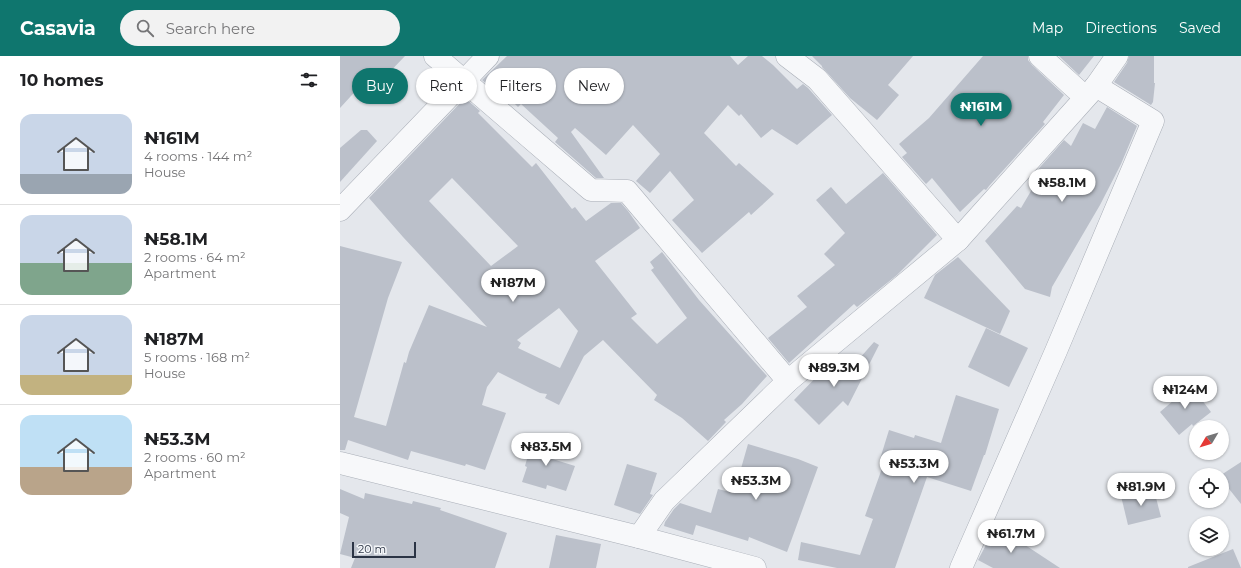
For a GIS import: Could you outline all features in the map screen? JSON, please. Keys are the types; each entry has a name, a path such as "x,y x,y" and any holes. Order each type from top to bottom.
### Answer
{"street":[{"path":"435,56 448,68"},
{"path":"476,68 488,56"},
{"path":"787,56 817,79 958,240"},
{"path":"961,568 1056,352 1153,121 1091,92 1040,56"},
{"path":"639,537 664,501 788,381 958,240 1091,92 1117,56"},
{"path":"477,93 591,190 627,191 788,381"},
{"path":"340,210 441,104"},
{"path":"340,463 639,537 754,568"}],"building":[{"path":"340,56 405,56 393,68 352,68 352,95 340,108"},
{"path":"507,56 730,56 738,65 748,56 762,56 797,89 803,84 808,88 832,115 797,145 772,129 761,138 741,114 739,116 728,105 704,133 736,166 739,163 774,194 751,215 749,212 702,253 672,220 694,200 670,171 650,193 636,181 660,154 633,125 606,155 575,128 571,132 604,178 596,178 555,142 558,138 521,104 556,104 556,68 494,68"},
{"path":"812,56 913,56 888,85 899,95 877,120 850,98"},
{"path":"983,56 1028,56 1028,60 1032,65 1064,95 1043,122 1045,124 986,190 984,189 960,212 932,178 926,184 902,157 907,153 899,144 929,118"},
{"path":"1059,56 1094,56 1079,75"},
{"path":"1129,56 1154,56 1155,83 1153,102 1151,105 1114,82 1127,63"},
{"path":"459,104 472,104 480,111 478,113 532,167 536,163 572,209 575,207 586,221 611,203 621,203 628,211 640,228 595,261 637,314 631,318 657,344 687,318 651,270 654,268 650,262 662,252 699,300 767,376 742,404 724,420 726,422 708,441 682,418 654,400 657,395 603,340 584,356 559,405 545,398 547,394 540,393 498,372 487,387 482,405 506,413 485,470 411,451 408,460 348,440 345,450 340,450 340,246 402,262 388,298 354,417 386,426 404,362 406,363 409,352 429,305 487,327 403,237 369,198","holes":["452,178 518,246 491,266 429,201","559,308 578,331 560,368 518,348 521,343 517,340"]},
{"path":"1107,107 1137,126 1121,164 1100,205 1052,287 1050,297 1025,289 985,241 1017,206 1021,208 1038,179 1033,175 1064,140 1071,146 1083,123 1095,129"},
{"path":"361,130 367,130 377,141 340,182 340,148"},
{"path":"883,173 937,235 897,275 857,307 854,304 789,363 768,338 807,307 797,296 835,265 824,254 845,233 816,200 831,187 846,204"},
{"path":"958,257 1010,311 1000,334 924,298 935,275"},
{"path":"986,328 1028,348 1009,387 968,367"},
{"path":"874,342 879,345 848,406 843,401 819,425 794,400 829,364 843,377"},
{"path":"1189,383 1211,412 1201,420 1189,420 1189,427 1179,435 1160,412 1174,400 1171,397"},
{"path":"956,395 999,409 985,455 971,491 927,477 895,568 837,568 798,560 801,542 860,555 873,519 865,516 885,460 880,459 889,430 914,438 915,435 941,443"},
{"path":"534,434 552,439 546,457 575,466 566,491 547,485 546,489 522,482 527,467 525,466"},
{"path":"748,444 798,459 818,467 787,552 749,537 748,541 696,525 693,535 664,526 674,509 680,503 711,513 718,489 734,493"},
{"path":"1241,462 1241,504 1229,489 1229,470"},
{"path":"627,464 657,473 650,494 653,495 640,514 614,505"},
{"path":"340,489 364,499 365,493 412,504 413,501 441,508 440,510 507,533 495,568 351,568 355,558 340,554 349,517 340,513"},
{"path":"1147,490 1154,490 1161,517 1128,525 1121,496"},
{"path":"995,528 1022,543 1060,568 993,568 978,560"},
{"path":"556,535 601,544 596,568 549,568"},
{"path":"1233,549 1241,568 1188,568 1216,556 1229,556 1229,551"}]}
